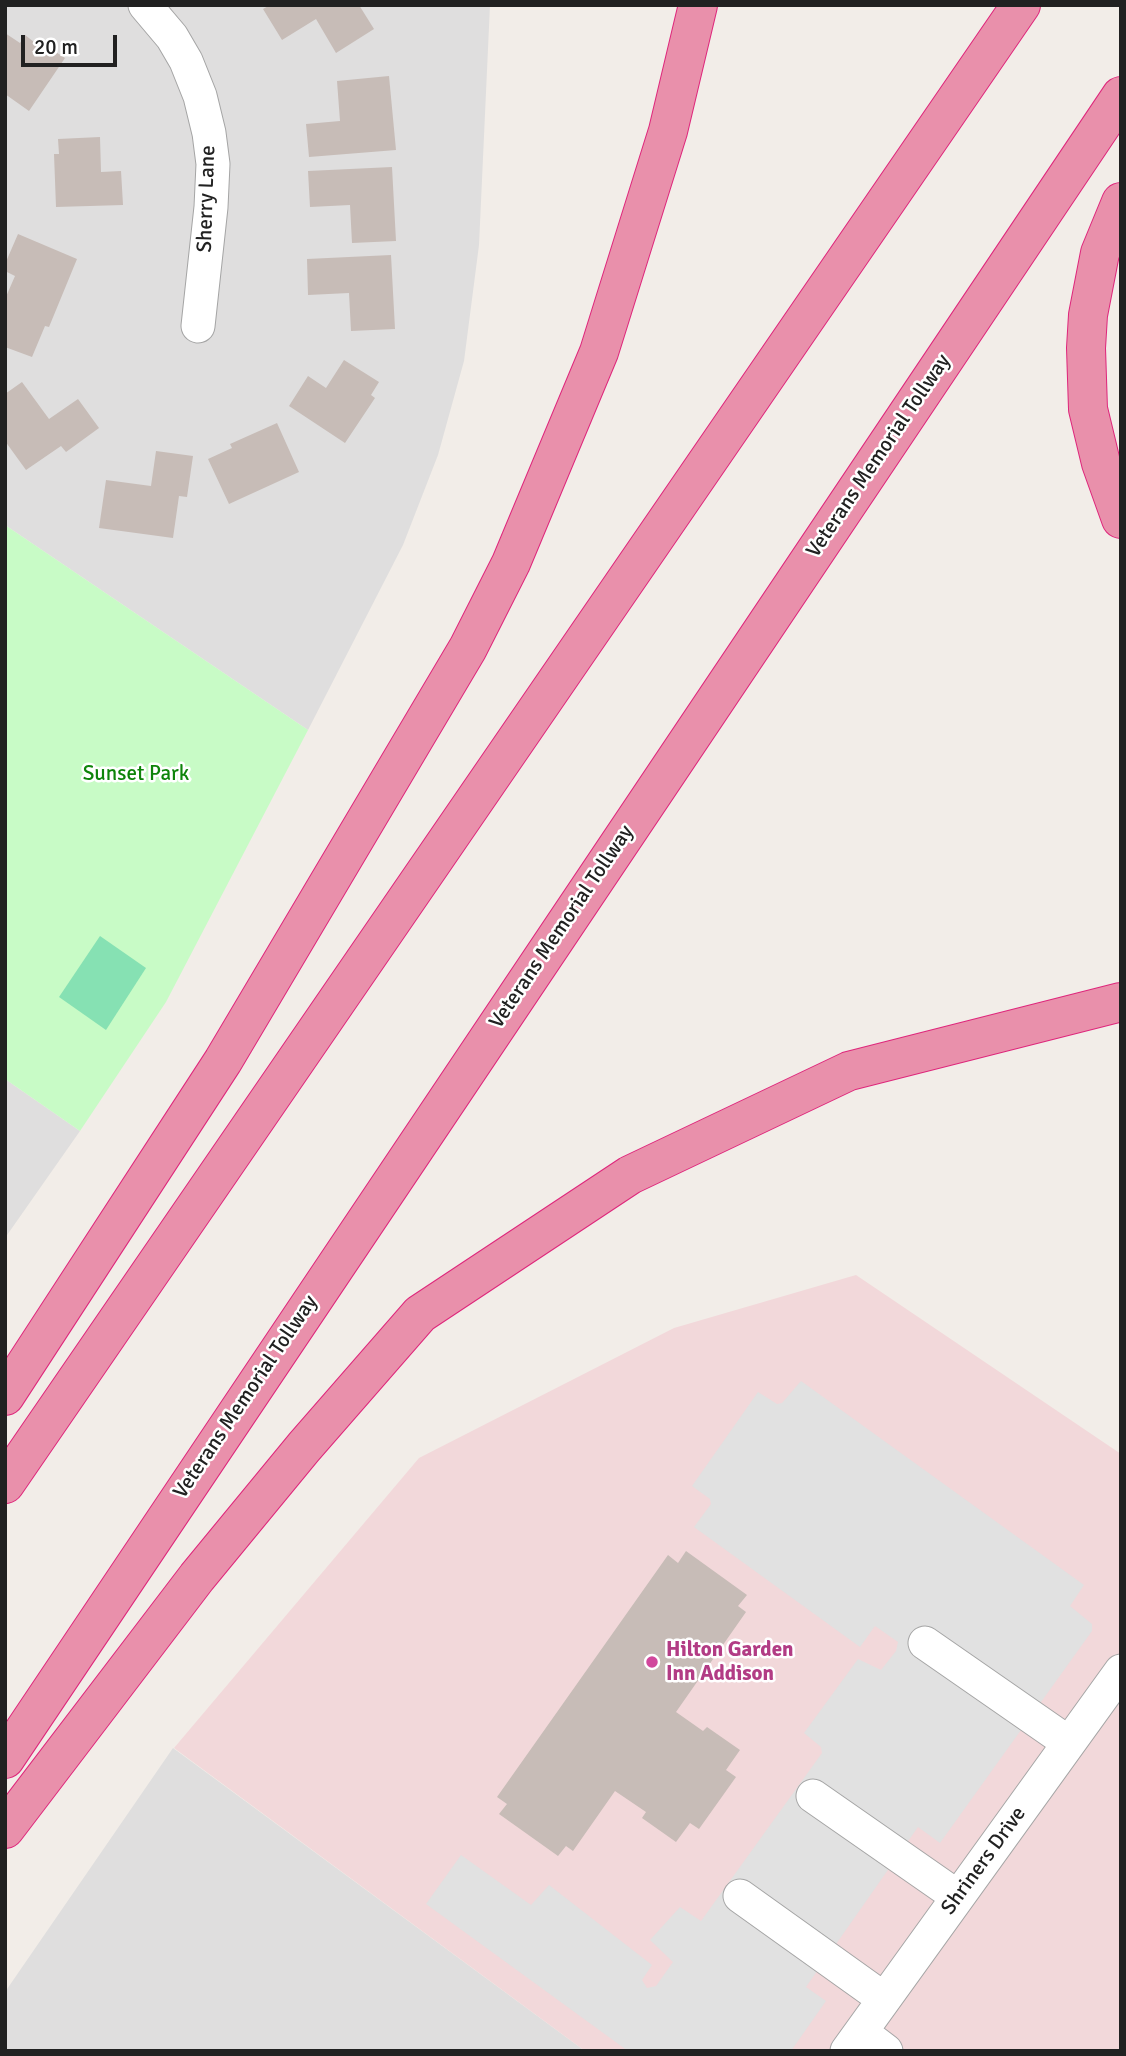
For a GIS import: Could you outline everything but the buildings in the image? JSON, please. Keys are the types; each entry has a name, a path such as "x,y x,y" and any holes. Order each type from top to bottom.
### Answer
{"highway":[{"path":"5,1396 223,1060 468,648 511,563 599,352 668,131 698,5"},
{"path":"5,1484 1021,5"},
{"name":"Veterans Memorial Tollway","path":"5,1759 1121,96"},
{"path":"1121,202 1100,253 1088,316 1086,348 1088,409 1101,463 1121,519"},
{"path":"5,1829 197,1577 304,1447 420,1314 630,1175 849,1071 1121,1002"}],"street":[{"name":"Sherry Lane","path":"145,5 172,37 186,61 200,96 209,133 213,164 211,206 198,326"},
{"path":"925,1643 1069,1743"},
{"name":"Shriners Drive","path":"864,2045 884,1999 1121,1671"},
{"path":"813,1796 958,1897"},
{"path":"740,1896 884,1999"}],"shaded area":[{"path":"5,5 490,5 479,245 464,361 438,455 403,545 308,730 5,525"},
{"path":"5,1079 80,1131 5,1238"},
{"path":"856,1275 1121,1454 1121,2051 585,2051 174,1748 419,1458 674,1328"},
{"path":"801,1381 1084,1585 1070,1606 1092,1624 1092,1631 940,1843 918,1827 806,1987 826,2001 791,2051 628,2051 426,1904 461,1855 531,1905 549,1885 652,1965 642,1980 647,1988 656,1986 673,1962 650,1940 680,1907 701,1921 822,1753 821,1747 804,1733 858,1659 881,1670 896,1651 898,1642 875,1626 860,1647 694,1527 711,1504 710,1499 692,1486 758,1392 777,1404 782,1403"},
{"path":"173,1748 585,2051 5,2051 5,1992"}],"green space":[{"name":"Sunset Park","path":"5,525 308,730 166,1002 80,1131 5,1079"},
{"path":"100,936 146,968 106,1030 59,997"}],"place":[{"name":"Hilton Garden Inn Addison","path":"652,1662"}]}
